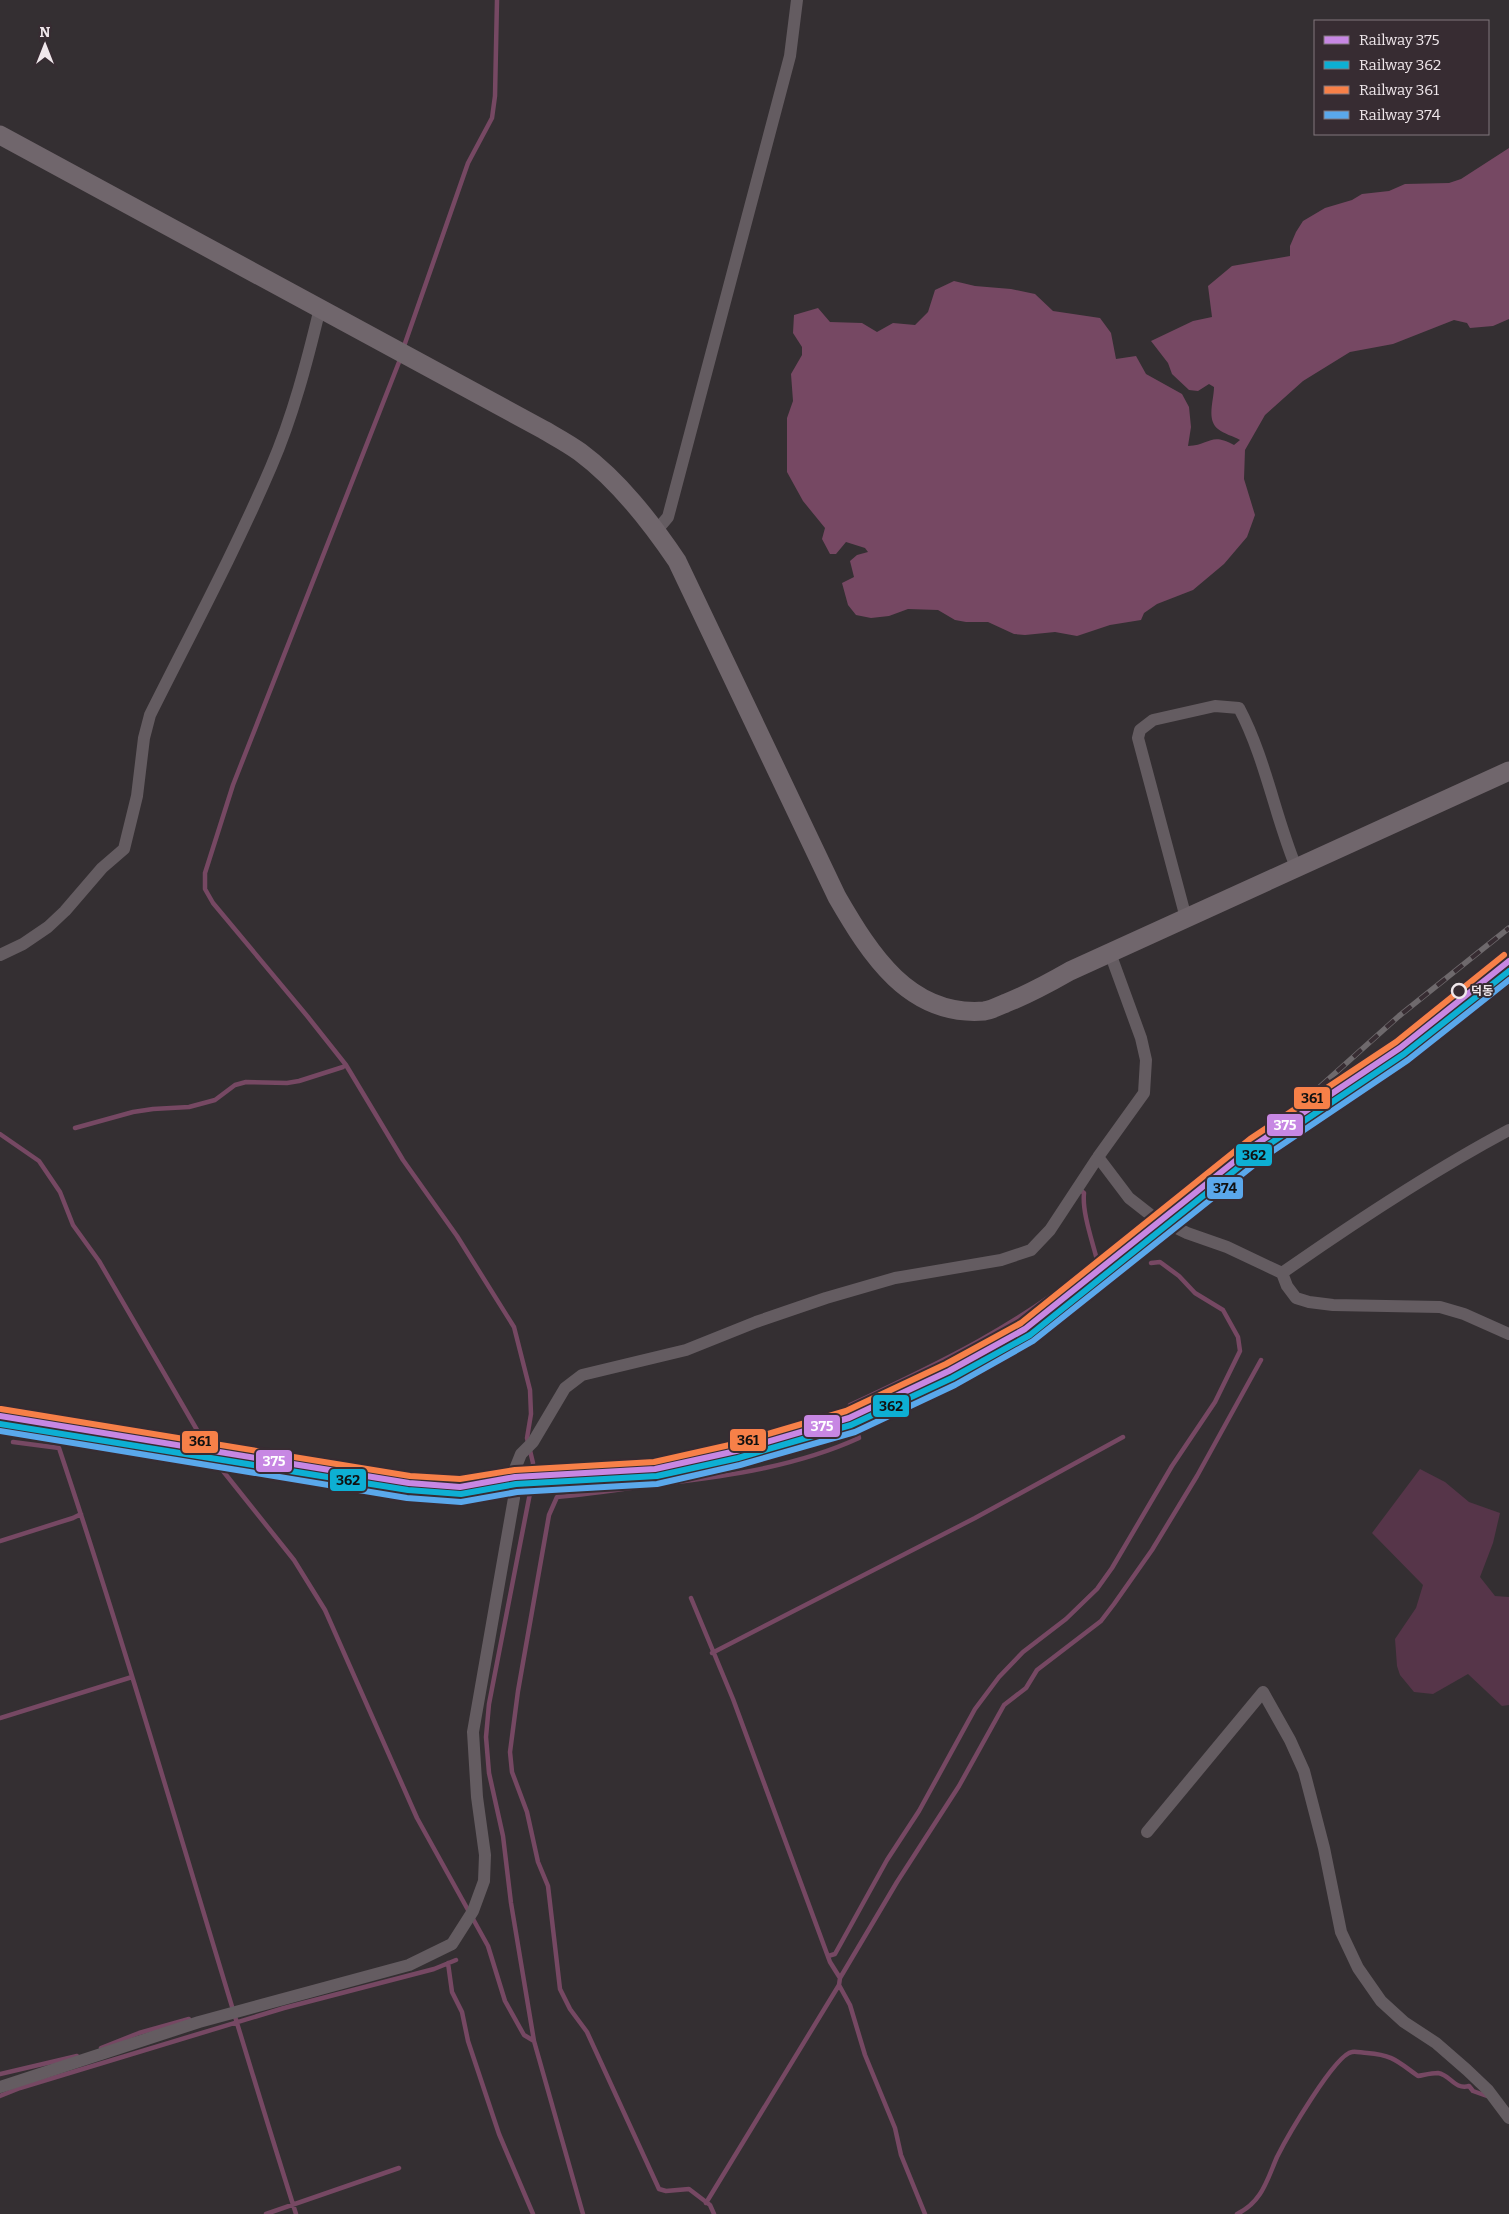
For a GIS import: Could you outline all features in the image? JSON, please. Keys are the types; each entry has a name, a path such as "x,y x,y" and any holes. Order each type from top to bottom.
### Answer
{"main road":[{"path":"0,135 544,430 580,452 610,477 657,530 677,561 837,897 856,930 881,963 896,979 920,997 948,1010 986,1011 1034,992 1070,971 1509,770"}],"street":[{"path":"657,530 668,517 785,75 790,56 797,0"},
{"path":"0,955 24,944 48,927 66,911 102,868 124,849 137,796 144,738 150,715 271,466 301,384 320,308"},
{"path":"1186,918 1146,775 1138,738 1140,730 1153,720 1215,706 1239,708 1249,727 1284,837 1296,867"},
{"path":"0,2087 199,2022 409,1965 452,1944 474,1911 484,1881 485,1855 477,1797 473,1732 514,1498 515,1469 521,1454 532,1442 565,1388 582,1375 686,1350 756,1322 826,1298 895,1278 1001,1260 1031,1250 1050,1230 1098,1157 1144,1093 1146,1060 1141,1038 1110,953"},
{"path":"1282,1273 1345,1230 1475,1148 1509,1130"},
{"path":"1098,1157 1128,1198 1152,1216 1187,1233 1227,1247 1282,1273 1287,1286 1296,1298 1332,1305 1440,1307 1464,1314 1509,1334"},
{"path":"1147,1832 1263,1692 1290,1740 1304,1771 1324,1848 1341,1932 1358,1968 1381,2001 1404,2022 1436,2043 1467,2070 1488,2090 1509,2118"}],"shaded area":[{"path":"1509,148 1509,319 1493,326 1470,328 1467,323 1454,320 1393,344 1350,352 1303,381 1265,415 1245,450 1244,479 1255,515 1247,537 1224,564 1193,590 1157,604 1144,613 1141,620 1110,625 1077,636 1055,632 1025,635 1014,634 988,622 955,620 938,610 908,609 889,616 871,618 856,615 848,605 842,583 854,577 850,561 857,555 868,552 865,548 846,542 836,554 830,554 822,539 825,528 803,501 787,472 787,418 793,401 791,374 802,355 802,347 793,333 794,315 818,308 830,322 862,323 877,332 893,323 915,325 928,312 935,290 954,281 975,286 1011,289 1035,294 1053,311 1100,318 1111,333 1116,359 1136,356 1146,374 1182,394 1189,407 1191,427 1188,446 1215,439 1234,445 1240,440 1220,431 1212,420 1214,387 1209,384 1198,391 1189,390 1172,374 1168,363 1151,341 1193,321 1212,317 1208,286 1232,266 1290,256 1290,246 1303,221 1325,208 1352,200 1362,194 1389,191 1405,184 1449,183 1461,179"},
{"path":"1420,1469 1445,1482 1469,1502 1500,1513 1493,1543 1480,1577 1495,1596 1509,1597 1509,1705 1502,1706 1468,1674 1433,1694 1414,1692 1400,1675 1397,1666 1395,1639 1416,1608 1423,1585 1372,1533"}],"waterway":[{"path":"403,349 468,163 492,118 495,96 497,0"},
{"path":"401,357 233,785 205,873 205,889 213,903 346,1065 403,1160 457,1236 514,1327 530,1390 531,1414 527,1438 533,1463 531,1488 489,1704 486,1737 489,1773 503,1836 511,1903 534,2041"},
{"path":"75,1128 133,1112 189,1107 215,1100 235,1085 246,1082 287,1083 299,1081 346,1065"},
{"path":"0,1134 39,1161 60,1192 73,1225 99,1261 215,1461 294,1560 325,1610 417,1818 488,1946 505,2001 524,2035 534,2041 583,2214"},
{"path":"714,2214 710,2205 689,2189 666,2191 659,2189 587,2032 570,2009 560,1989 548,1886 538,1862 527,1812 512,1772 510,1752 518,1691 549,1515 557,1497 740,1473 813,1455 859,1438 850,1405 947,1358 1009,1323 1040,1304 1097,1260 1086,1217 1084,1193 1079,1189"},
{"path":"828,1956 835,1954 887,1860 919,1811 975,1709 999,1677 1023,1652 1066,1619 1097,1589 1112,1568 1172,1466 1215,1402 1240,1351 1238,1337 1223,1310 1195,1293 1179,1276 1160,1262 1151,1263"},
{"path":"925,2214 901,2155 895,2128 865,2055 850,2005 839,1985 840,1978 897,1882 959,1786 1004,1705 1026,1688 1037,1670 1101,1621 1114,1604 1152,1550 1197,1476 1261,1360"},
{"path":"712,1653 975,1518 1123,1437"},
{"path":"13,1442 59,1448 150,1735 296,2214"},
{"path":"0,1541 81,1514"},
{"path":"691,1598 733,1699 830,1962 840,1978"},
{"path":"0,1718 132,1677"},
{"path":"0,2096 20,2088 284,2008 434,1969 456,1960"},
{"path":"448,1963 452,1992 462,2012 468,2041 499,2134 533,2214"},
{"path":"706,2203 839,1985"},
{"path":"101,2048 139,2033 189,2019"},
{"path":"1237,2214 1252,2203 1263,2190 1277,2157 1300,2116 1334,2067 1344,2056 1352,2052 1389,2057 1418,2076 1435,2073 1442,2074 1460,2086 1469,2086 1473,2091 1487,2096"},
{"path":"0,2074 77,2056"},
{"path":"266,2214 399,2168"}],"railway":[{"path":"1255,1145 1399,1016 1509,928"}],"rail line":[{"name":"361","path":"1,1409 410,1476 460,1479 515,1470 654,1462 734,1444 846,1411 946,1364 1021,1323 1250,1139 1396,1042 1504,955"},
{"name":"375","path":"0,1416 409,1483 460,1487 515,1477 655,1469 736,1451 849,1418 949,1371 1025,1329 1255,1145 1400,1048 1509,961"},
{"name":"362","path":"0,1424 408,1490 461,1494 516,1484 657,1476 738,1458 851,1425 952,1378 1030,1335 1259,1151 1404,1054 1509,971"},
{"name":"374","path":"0,1431 407,1498 461,1502 517,1492 657,1484 740,1465 855,1432 955,1385 1033,1341 1264,1157 1408,1060 1509,980"}],"place":[{"name":"덕동","path":"1459,991"}]}
